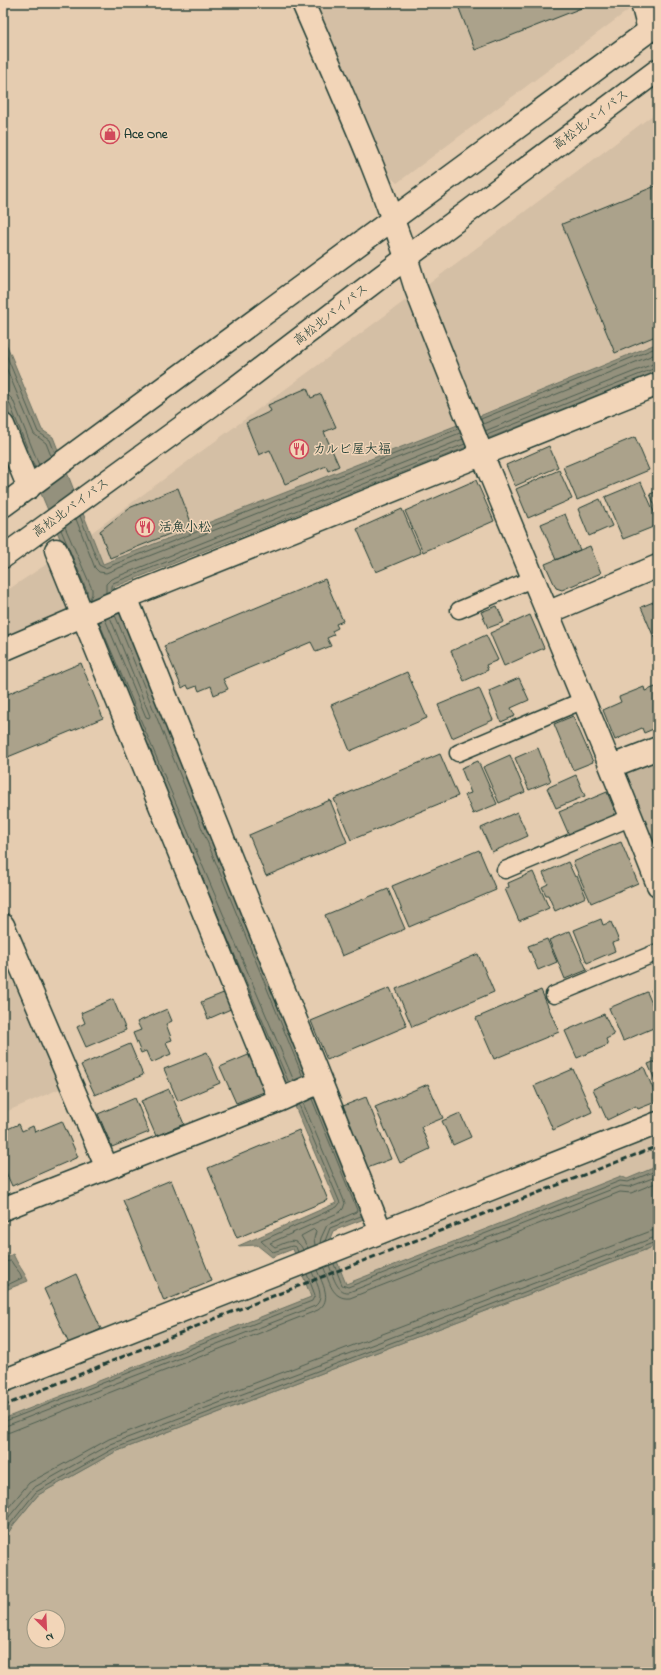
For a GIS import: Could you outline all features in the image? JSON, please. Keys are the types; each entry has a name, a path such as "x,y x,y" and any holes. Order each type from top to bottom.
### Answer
{"main road":[{"path":"304,3 377,177 407,258 415,286 481,454 532,579 612,766 658,884"},
{"path":"3,506 653,27 642,3"},
{"name":"高松北バイパス","path":"3,557 230,392 658,70"},
{"path":"3,650 124,598 658,384"},
{"path":"3,425 33,485"},
{"path":"56,550 84,615 280,1100"},
{"path":"547,613 658,566"},
{"path":"124,598 381,1232"},
{"path":"612,766 658,748"},
{"path":"3,925 107,1168"},
{"path":"3,1209 280,1100 320,1082"},
{"path":"3,1381 658,1123"}],"lane":[{"path":"459,610 532,579"},
{"path":"458,753 584,700"},
{"path":"505,870 632,817"},
{"path":"554,995 658,952"}],"shaded area":[{"path":"317,3 633,3 634,6 397,183 387,174"},
{"path":"658,111 658,343 480,415 426,286"},
{"path":"410,297 460,424 103,564 91,533"},
{"path":"53,560 75,608 3,639 3,593"},
{"path":"658,758 658,863 621,773"},
{"path":"3,947 64,1087 3,1113"},
{"path":"658,1133 658,1166 627,1179 621,1176 3,1419 3,1392"},
{"path":"658,1245 658,1672 3,1672 3,1541 14,1524 38,1495 115,1452"}],"water":[{"path":"3,336 42,430 53,437 103,564 460,424 658,343 658,371 114,587 369,1217 333,1231 329,1241 346,1284 621,1176 627,1179 658,1166 658,1245 115,1452 38,1495 14,1524 3,1541 3,1419 311,1297 293,1249 272,1257 257,1245 238,1246 336,1203 80,600 83,593 26,458 3,399"},
{"path":"13,1254 28,1281 3,1291 3,1259"}],"building":[{"path":"457,3 594,3 475,50"},
{"path":"658,185 658,335 615,353 562,224"},
{"path":"307,388 311,398 321,394 336,427 324,432 339,466 328,471 326,466 285,484 270,450 259,455 246,423 271,411 268,405"},
{"path":"635,437 649,470 577,500 563,467"},
{"path":"549,446 558,467 515,486 506,465"},
{"path":"559,470 572,499 528,518 516,489"},
{"path":"476,480 494,521 423,552 405,511"},
{"path":"641,482 658,521 658,525 623,539 605,497"},
{"path":"178,488 192,525 110,558 100,531 129,508"},
{"path":"658,491 658,514 650,494"},
{"path":"600,499 612,526 589,536 578,509"},
{"path":"402,509 421,553 376,572 357,529"},
{"path":"565,514 580,550 556,560 541,524"},
{"path":"590,546 601,573 562,590 556,588 545,564"},
{"path":"325,579 343,621 336,624 338,628 332,631 334,635 327,638 331,646 316,652 311,642 223,679 228,689 214,695 211,686 199,691 197,686 189,689 187,685 182,688 164,646"},
{"path":"658,600 658,647 641,607"},
{"path":"497,606 504,622 488,628 481,612"},
{"path":"530,615 544,648 504,666 490,633"},
{"path":"486,635 498,660 486,665 488,670 464,681 451,651"},
{"path":"81,663 103,718 3,759 3,696"},
{"path":"407,672 427,718 350,751 331,705"},
{"path":"519,678 529,700 511,708 515,716 501,722 489,691"},
{"path":"658,686 658,727 644,733 642,728 615,740 603,710 621,702 619,697 644,687 645,691"},
{"path":"479,688 493,720 452,738 438,705"},
{"path":"573,716 593,762 573,770 554,724"},
{"path":"538,748 551,781 529,790 515,758"},
{"path":"440,754 458,796 351,840 334,799"},
{"path":"510,755 525,792 499,803 483,767"},
{"path":"478,761 497,804 473,814 465,795 471,793 461,768"},
{"path":"576,775 585,796 556,808 547,788"},
{"path":"607,792 615,811 613,816 569,835 559,812"},
{"path":"330,800 347,842 266,876 249,835"},
{"path":"517,812 528,836 492,852 481,828"},
{"path":"621,842 638,883 591,903 573,862"},
{"path":"479,850 496,890 409,927 392,886"},
{"path":"568,862 575,877 577,876 586,897 555,911 548,895 546,895 542,887 548,884 543,873"},
{"path":"533,872 549,908 519,921 505,889 509,887 508,883"},
{"path":"388,889 405,929 342,956 325,915"},
{"path":"601,919 603,925 611,922 619,941 612,943 615,951 587,963 574,930"},
{"path":"570,931 587,970 565,979 549,940"},
{"path":"547,939 557,962 538,970 528,946"},
{"path":"478,954 494,992 412,1027 396,989"},
{"path":"658,987 658,1005 651,990"},
{"path":"390,988 407,1026 327,1060 311,1021"},
{"path":"541,990 559,1032 494,1059 476,1018"},
{"path":"226,992 233,1008 208,1019 201,1002"},
{"path":"647,992 658,1018 658,1026 623,1041 609,1008"},
{"path":"113,999 126,1030 86,1047 77,1027 85,1023 81,1013"},
{"path":"167,1009 172,1021 166,1024 172,1040 166,1042 171,1054 151,1063 146,1051 141,1053 133,1033 141,1030 137,1022"},
{"path":"604,1014 614,1035 606,1039 608,1045 577,1058 565,1031"},
{"path":"130,1044 143,1075 95,1095 81,1065"},
{"path":"207,1052 220,1083 178,1101 164,1069"},
{"path":"253,1053 269,1090 236,1103 220,1067"},
{"path":"658,1060 658,1087 648,1064"},
{"path":"644,1067 658,1101 638,1109 636,1106 607,1120 593,1089"},
{"path":"573,1069 592,1112 553,1130 534,1086"},
{"path":"428,1084 443,1118 421,1127 430,1149 400,1163 375,1107"},
{"path":"169,1089 184,1124 156,1136 141,1101"},
{"path":"366,1097 391,1159 362,1170 338,1108"},
{"path":"135,1098 149,1132 112,1147 98,1114"},
{"path":"460,1113 471,1137 453,1145 442,1121"},
{"path":"62,1121 78,1157 12,1186 3,1166 3,1131 19,1124 22,1131 33,1126 35,1132"},
{"path":"299,1130 328,1200 237,1238 208,1168"},
{"path":"171,1180 212,1281 164,1301 123,1200"},
{"path":"76,1274 101,1329 69,1344 44,1289"}],"railway":[{"path":"3,1406 219,1317 658,1146"}],"place":[{"name":"Ace One","path":"110,134"},
{"name":"カルビ屋大福","path":"299,449"},
{"name":"活魚小松","path":"145,527"}]}
